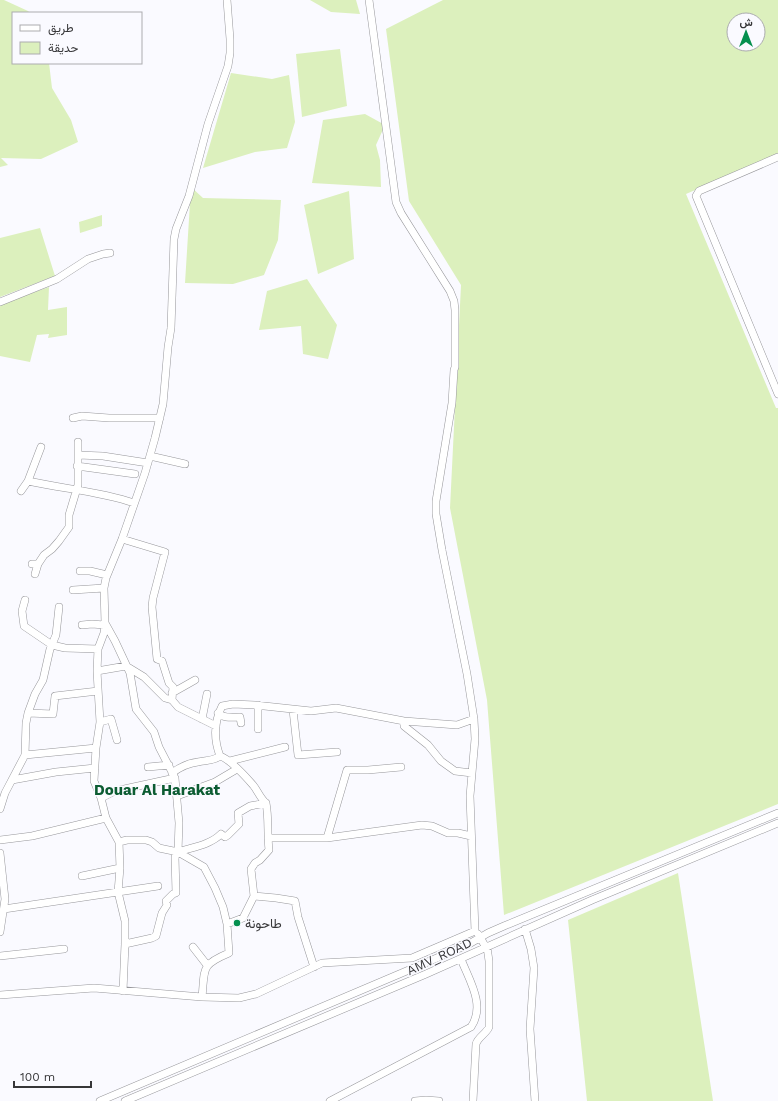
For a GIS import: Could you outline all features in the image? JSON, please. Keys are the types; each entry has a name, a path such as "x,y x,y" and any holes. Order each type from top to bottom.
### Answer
{"street":[{"path":"123,991 125,921 118,892 120,868 119,842 106,818 101,798 94,781 96,748 100,722 97,671 98,649 104,633 104,588 107,575 122,539 148,464 160,418 165,393 168,348 172,328 174,239 176,229 189,196 208,124 228,66 230,39 227,0"},
{"path":"368,0 396,202 401,213 450,291 455,305 456,367 454,370 452,403 436,501 436,514 467,674 474,719 475,739 470,796 475,931 481,937 483,944 488,947"},
{"path":"778,157 699,191 696,196 778,394"},
{"path":"0,302 57,279 88,259 110,253"},
{"path":"73,418 82,416 109,418 160,418"},
{"path":"35,574 35,564 52,549 69,527 69,515 77,491 78,442"},
{"path":"21,491 28,481 41,447"},
{"path":"78,455 103,456 148,464"},
{"path":"150,456 185,464"},
{"path":"77,466 135,474"},
{"path":"28,481 68,487 77,491 115,496 134,503"},
{"path":"122,539 165,552 152,606 157,659 162,661 169,683 173,687 172,696 178,707 216,726"},
{"path":"80,571 90,571 107,575"},
{"path":"73,590 104,588"},
{"path":"25,600 22,611 24,626 52,645 65,648 98,649"},
{"path":"0,809 5,793 25,755 26,723 28,713 35,694 43,680 56,635 59,606"},
{"path":"82,624 104,624"},
{"path":"104,624 115,641 130,673 136,709 154,732 159,747 169,765 177,796 179,823 178,852 175,857 176,893 166,901 167,905 162,913 156,936 125,944"},
{"path":"97,671 126,666 144,677 165,698 172,696 195,680"},
{"path":"28,713 53,714 55,696 98,691"},
{"path":"202,719 208,694"},
{"path":"220,756 216,738 218,713 222,706 233,704 311,711 336,708 404,721 457,725 474,719"},
{"path":"258,706 258,729"},
{"path":"293,710 298,755 337,752"},
{"path":"218,713 222,716 230,718 240,717 241,724"},
{"path":"100,722 111,719 117,740"},
{"path":"404,721 404,726 428,745 441,761 456,771 472,773"},
{"path":"230,761 285,747"},
{"path":"25,755 96,748"},
{"path":"220,756 230,761 254,786 262,799 266,802 268,812 269,850 260,860 255,863 251,869 254,896 243,918 227,924"},
{"path":"101,798 115,791 173,776 184,766 216,759 220,756"},
{"path":"148,767 169,765"},
{"path":"12,780 56,772 95,768"},
{"path":"327,838 347,770 401,768"},
{"path":"177,796 215,782 237,769"},
{"path":"178,852 209,843 221,834 224,836 228,835 239,824 238,813 250,806 266,802"},
{"name":"AMV_ROAD","path":"100,1101 409,970 469,944 509,924 778,812"},
{"path":"0,840 32,836 106,818"},
{"path":"125,1101 461,959 605,894 778,823"},
{"path":"268,838 327,838 422,825 432,826 448,833 458,833 471,836"},
{"path":"119,842 127,840 146,840 152,842 159,848 178,852 204,867 223,907 227,924 229,953 213,960 207,965 205,969 202,997"},
{"path":"0,853 5,898 0,932"},
{"path":"82,876 120,868"},
{"path":"4,910 158,886"},
{"path":"602,886 602,890 605,894"},
{"path":"588,891 592,900"},
{"path":"254,896 295,901 298,917 314,967"},
{"path":"509,924 514,927 515,931 513,935"},
{"path":"525,929 534,962 530,1029 535,1101"},
{"path":"0,995 94,988 202,997 227,998 250,996 314,967 329,962 412,958 475,931"},
{"path":"193,947 207,965"},
{"path":"473,1101 476,1044 478,1039 488,1030 489,1027 488,947"},
{"path":"0,956 64,950"},
{"path":"330,1101 471,1027 476,1014 476,998 461,959"},
{"path":"415,1101 439,1101"}],"green space":[{"path":"0,0 4,0 29,12 12,12 12,64 49,64 52,88 71,120 78,142 41,159 1,158 8,165 0,167"},
{"path":"310,0 356,0 360,14 331,12"},
{"path":"443,0 778,0 778,154 686,194 776,408 778,408 778,804 504,915 487,700 450,508 461,285 409,201 386,29"},
{"path":"340,49 347,106 302,117 296,54"},
{"path":"231,73 272,79 289,75 295,122 287,148 255,152 203,168"},
{"path":"365,114 385,125 376,145 380,160 381,187 312,183 323,120"},
{"path":"191,187 203,198 281,200 278,240 264,275 233,284 185,283"},
{"path":"349,191 354,259 318,274 304,205"},
{"path":"102,215 102,226 80,233 79,222"},
{"path":"40,228 55,276 0,297 0,238"},
{"path":"307,279 337,325 328,359 303,354 301,326 259,330 267,291"},
{"path":"49,287 48,310 67,307 67,335 48,338 49,334 37,335 30,362 0,356 0,306 6,302"},
{"path":"678,873 713,1101 587,1101 568,920"}],"place":[{"name":"طاحونة","path":"237,923"}],"district":[{"name":"Douar Al Harakat","path":"157,790"}]}
